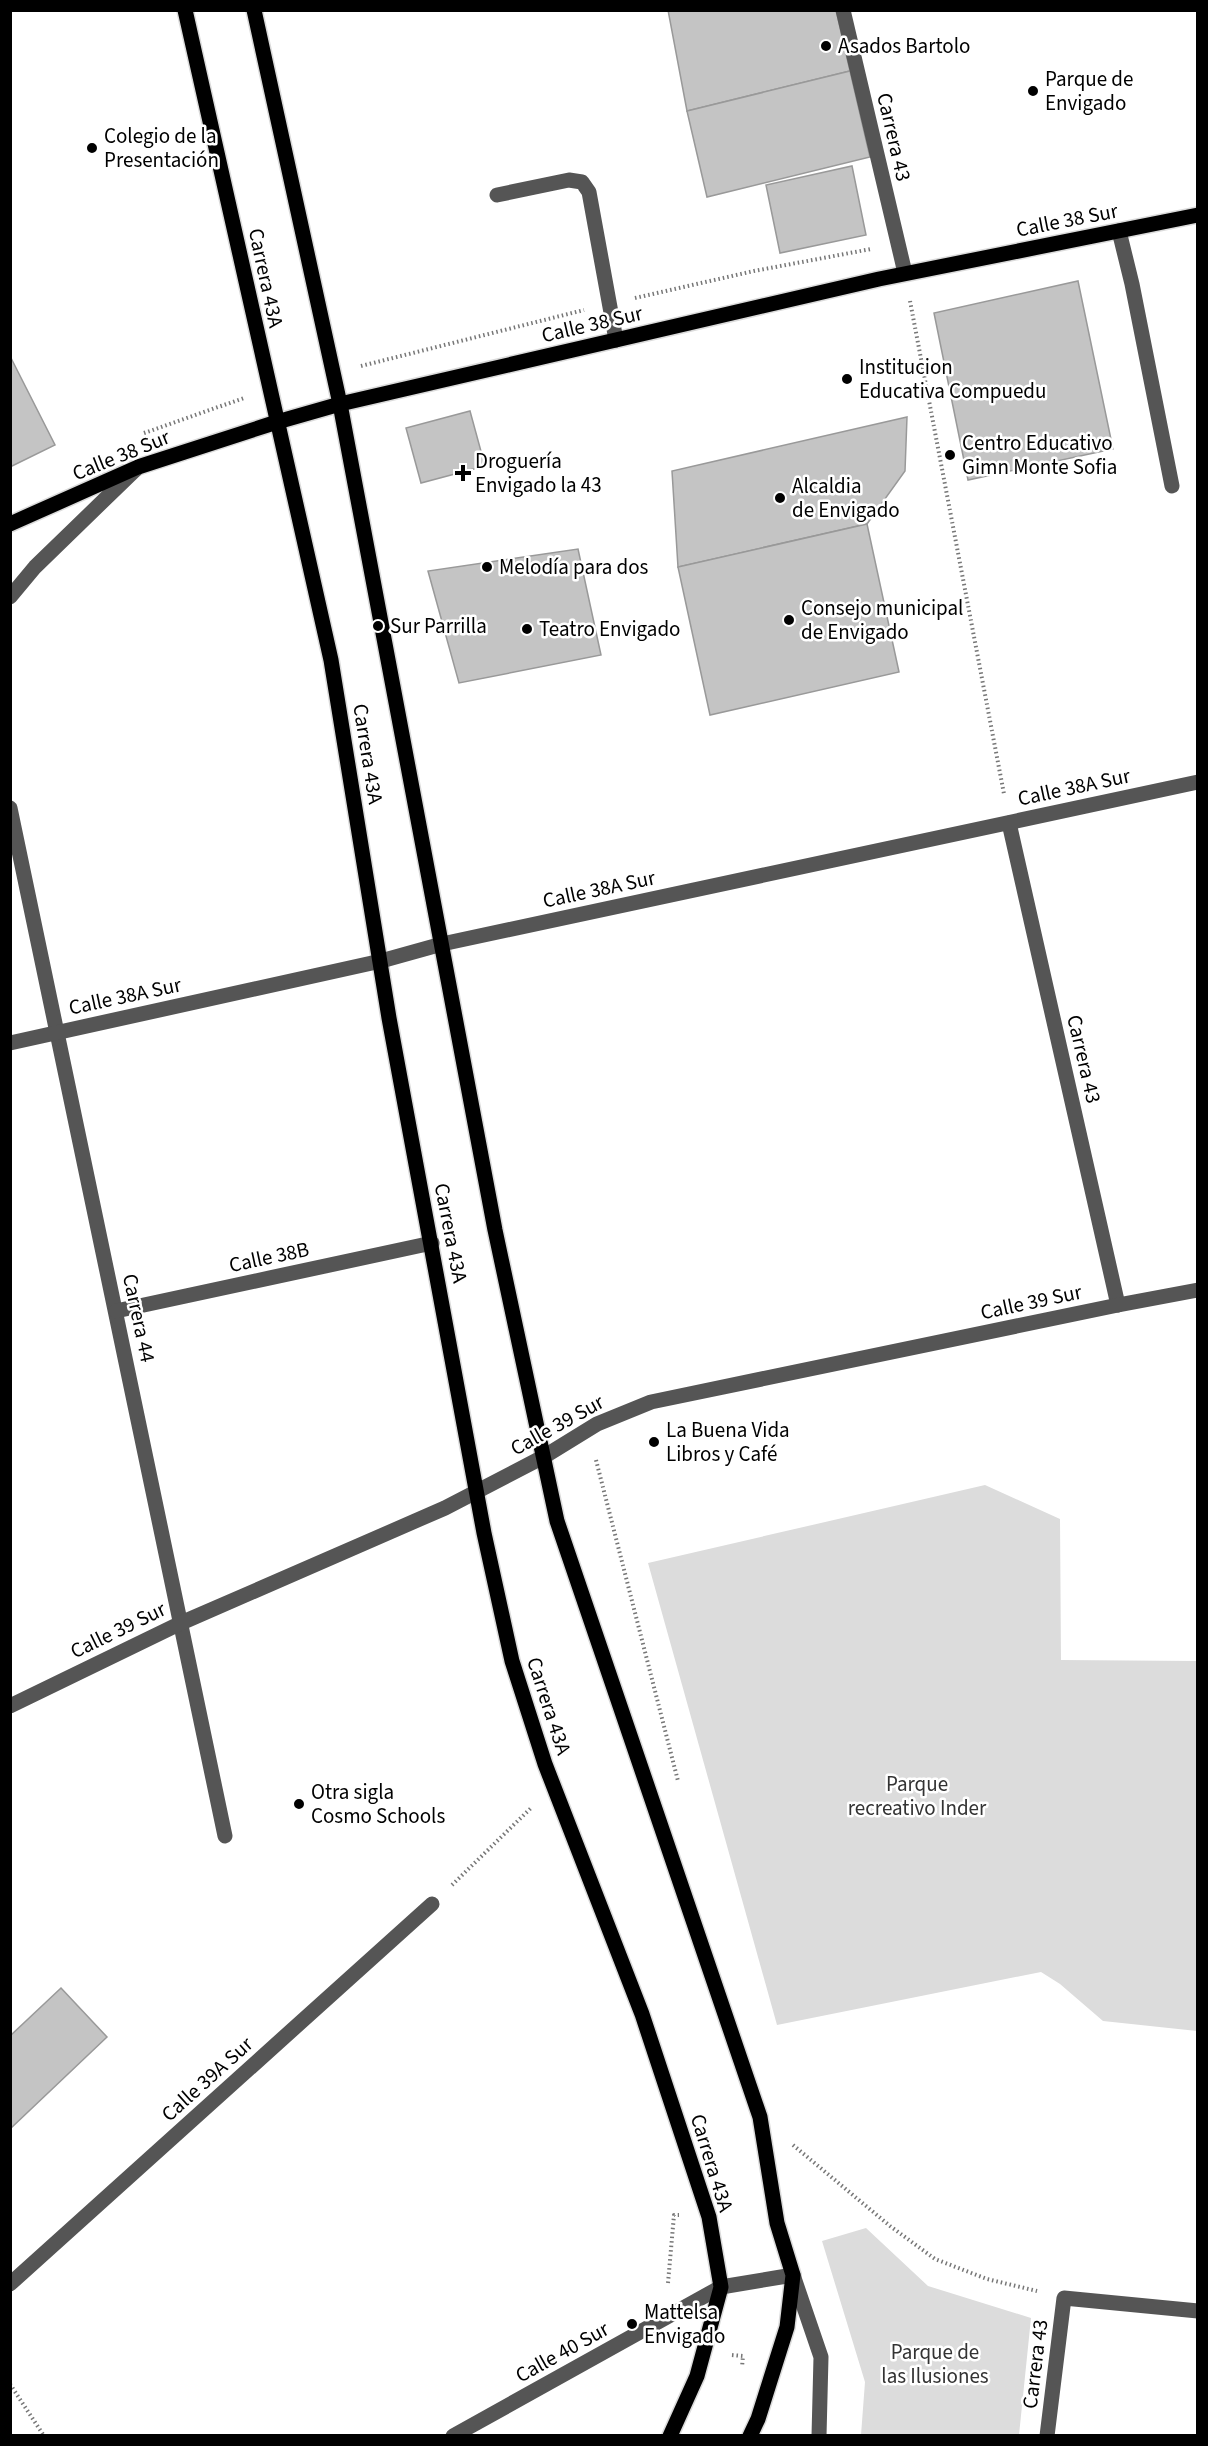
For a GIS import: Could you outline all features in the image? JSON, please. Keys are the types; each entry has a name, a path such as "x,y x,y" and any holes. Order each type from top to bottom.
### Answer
{"main road":[{"name":"Carrera 43A","path":"185,10 331,660 381,961 486,1542 512,1661 545,1764 642,2014 709,2217 721,2287 697,2376 670,2436"},
{"name":"Carrera 43A","path":"254,10 340,404 495,1230 545,1456 557,1521 760,2117 777,2223 793,2276 787,2327 758,2419 750,2436"},
{"name":"Calle 38 Sur","path":"10,524 138,467 340,404 905,273 1197,215"}],"street":[{"name":"Carrera 43","path":"843,10 905,273"},
{"path":"497,195 569,180 582,182 590,192 616,340"},
{"path":"1119,231 1132,284 1172,486"},
{"path":"10,597 35,567 138,467"},
{"name":"Calle 38A Sur","path":"10,1043 381,961 442,944 1197,782"},
{"name":"Carrera 44","path":"10,808 225,1836"},
{"name":"Carrera 43","path":"1009,823 1118,1305"},
{"name":"Calle 38B","path":"116,1311 432,1243"},
{"name":"Calle 39 Sur","path":"10,1706 181,1623 445,1508 545,1456 597,1424 651,1402 1197,1290"},
{"name":"Calle 39A Sur","path":"10,2284 432,1904"},
{"name":"Calle 40 Sur","path":"453,2436 721,2287 793,2276"},
{"name":"Carrera 43A","path":"793,2276 821,2357 819,2436"},
{"name":"Carrera 43","path":"1047,2436 1064,2298"},
{"path":"1064,2298 1197,2311"}],"path":[{"path":"905,273 1009,823"},
{"path":"432,1904 537,1802"},
{"path":"787,2140 890,2226 935,2259 987,2279 1064,2298"},
{"path":"10,2384 44,2436"}],"green space":[{"name":"Parque recreativo Inder","path":"985,1485 1060,1519 1061,1660 1197,1661 1197,2031 1103,2021 1060,1984 1041,1972 777,2025 648,1563"},
{"name":"Parque de las Ilusiones","path":"866,2228 928,2286 1031,2318 1019,2435 861,2435 865,2382 822,2241"}],"building":[{"path":"668,10 836,10 850,71 687,111"},
{"path":"850,71 870,157 707,197 687,111"},
{"path":"852,166 866,235 780,253 766,185"},
{"path":"1078,281 1113,449 968,480 934,313"},
{"path":"10,356 55,445 10,467"},
{"path":"470,411 485,466 421,483 406,428"},
{"name":"Alcaldia de Envigado","path":"907,417 905,471 867,524 678,567 672,471"},
{"name":"Consejo municipal de Envigado","path":"867,524 899,672 710,715 678,567"},
{"path":"578,549 601,655 459,683 428,571"},
{"path":"61,1988 107,2037 10,2129 10,2036"}],"place":[{"name":"Asados Bartolo","path":"826,46"},
{"name":"Parque de Envigado","path":"1033,91"},
{"name":"Colegio de la Presentación","path":"92,148"},
{"name":"Institucion Educativa Compuedu","path":"847,379"},
{"name":"Centro Educativo Gimn Monte Sofia","path":"950,455"},
{"name":"Droguería Envigado la 43","path":"463,473"},
{"name":"Alcaldia de Envigado","path":"780,498"},
{"name":"Melodía para dos","path":"487,567"},
{"name":"Consejo municipal de Envigado","path":"789,620"},
{"name":"Sur Parrilla","path":"378,626"},
{"name":"Teatro Envigado","path":"527,629"},
{"name":"La Buena Vida Libros y Café","path":"654,1442"},
{"name":"Otra sigla Cosmo Schools","path":"299,1804"},
{"name":"Mattelsa Envigado","path":"632,2324"}]}
